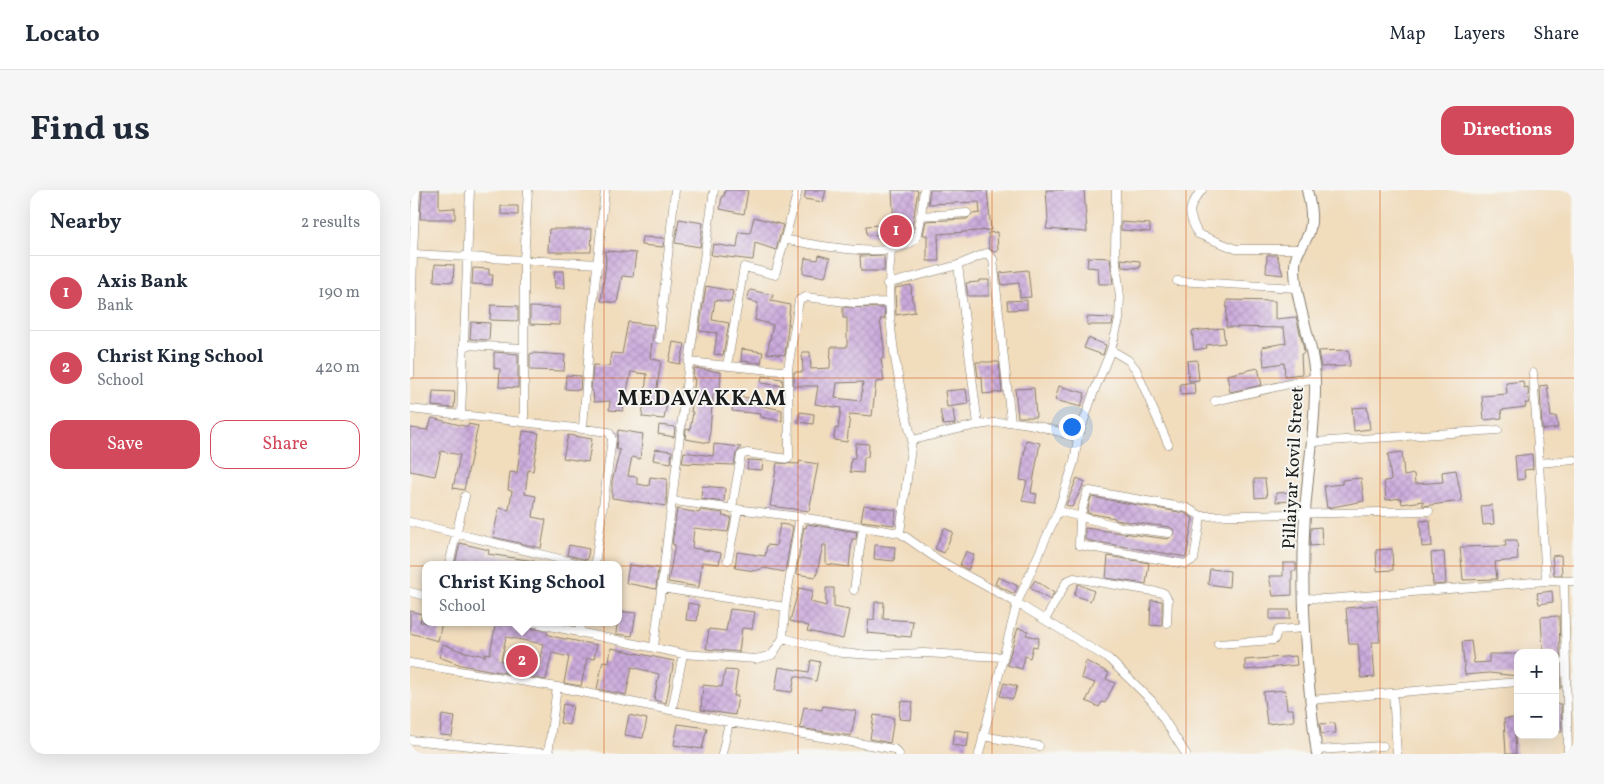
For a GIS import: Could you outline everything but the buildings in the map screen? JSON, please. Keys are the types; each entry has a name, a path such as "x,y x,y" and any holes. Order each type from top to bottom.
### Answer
{"street":[{"path":"410,374 411,254 416,190"},
{"path":"461,416 470,190"},
{"path":"524,421 524,261 528,190"},
{"path":"583,427 590,334 605,190"},
{"path":"659,339 675,190"},
{"path":"654,647 689,362 714,190"},
{"path":"727,366 744,267 775,275 798,190"},
{"path":"786,240 839,248 891,251 914,240 918,233 924,190"},
{"path":"979,754 1017,603 1058,511 1074,462 1078,438 1111,350 1119,320 1120,297 1115,253 1116,190"},
{"path":"1202,190 1191,202 1189,216 1198,234 1236,249 1299,249"},
{"name":"Pillaiyar Kovil Street","path":"1307,190 1311,208 1309,233 1295,255 1296,288 1315,378 1314,442 1305,512 1304,598 1310,700 1317,752"},
{"path":"920,216 967,213"},
{"path":"891,251 887,284 895,367 912,440 900,533"},
{"path":"887,284 958,265 986,253 994,259 1011,422"},
{"path":"411,254 598,264"},
{"path":"958,265 978,425"},
{"path":"1177,281 1296,288"},
{"path":"728,560 742,455 747,453 788,459 789,457 788,369 799,300 806,296 854,303 888,302"},
{"path":"464,345 524,348"},
{"path":"1111,350 1128,360 1136,369 1168,444"},
{"path":"689,362 781,371 788,369"},
{"path":"1533,374 1546,581"},
{"path":"1215,401 1315,378"},
{"path":"410,409 461,416 583,427 609,432 612,439 596,561"},
{"path":"912,440 978,425 1011,422 1036,426 1078,438"},
{"path":"1314,442 1498,430"},
{"path":"1539,463 1574,460"},
{"path":"1201,516 1194,559 1185,564 1081,547 1078,544 1080,517 1088,492 1090,491 1187,508 1201,516 1305,512 1429,511"},
{"path":"450,561 464,496"},
{"path":"672,501 800,517 900,533 940,561 1017,603 1110,659 1152,701 1186,754"},
{"path":"1058,511 1121,527 1169,533"},
{"path":"548,626 683,654 756,660 772,655 783,638 785,607 800,517"},
{"path":"410,522 568,561"},
{"path":"854,590 863,527"},
{"path":"1045,620 1067,582 1074,578 1164,593 1168,600 1167,623"},
{"path":"1304,598 1327,599 1392,595 1546,581 1574,581"},
{"path":"1564,581 1570,692 1568,754"},
{"path":"661,588 785,607"},
{"path":"579,633 580,626"},
{"path":"1218,644 1274,640 1278,630 1305,628"},
{"path":"783,638 842,653 874,655 923,653 1002,657"},
{"path":"672,710 683,654"},
{"path":"410,663 557,687 729,722 894,749 899,754"},
{"path":"1310,700 1514,682"},
{"path":"410,740 549,754 557,687"},
{"path":"1393,693 1397,754"},
{"path":"722,754 729,722"},
{"path":"984,736 1039,746"},
{"path":"1317,752 1383,746"}],"place":[{"name":"Axis Bank","path":"896,231"},
{"name":"Christ King School","path":"522,661"}],"district":[{"name":"MEDAVAKKAM","path":"702,399"}]}
